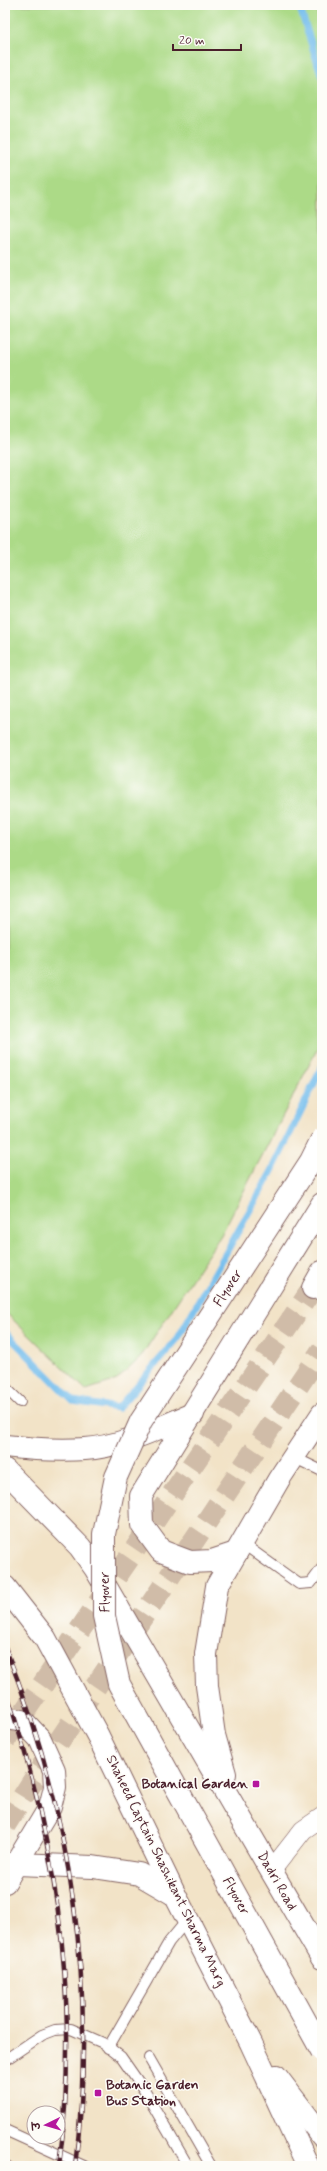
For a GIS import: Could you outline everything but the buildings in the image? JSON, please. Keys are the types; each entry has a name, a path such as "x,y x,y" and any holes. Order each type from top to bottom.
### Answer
{"main road":[{"name":"Flyover","path":"322,1139 311,1161 141,1421 116,1477 104,1534 104,1616 119,1684 322,2051"},
{"path":"239,1548 212,1561 190,1562 161,1551 142,1525 141,1496 322,1204"},
{"path":"5,1446 31,1449 86,1450 125,1441 193,1414"},
{"path":"233,1804 214,1735 207,1686 206,1654 217,1586 294,1457 322,1414"},
{"path":"5,1470 80,1547 95,1568 233,1804"},
{"name":"Shaheed Captain Shashikant Sharma Marg","path":"5,1587 45,1638 98,1736 175,1895 251,2043 308,2166"},
{"path":"5,1718 23,1721 40,1739 54,1770 55,1787 50,1807 5,1882"},
{"name":"Dadri Road","path":"233,1804 322,1958"},
{"path":"17,1864 93,1867 139,1874 175,1895"},
{"path":"251,2043 322,2136"}],"street":[{"path":"271,1871 303,1830 322,1817"}],"lane":[{"path":"5,1387 20,1402"},
{"path":"294,1457 322,1471"},
{"path":"239,1548 299,1584 311,1583 322,1568"},
{"path":"108,2048 169,1942 188,1919"},
{"path":"5,2060 42,2035 55,2030 77,2031 103,2043 121,2057 144,2090 188,2166"},
{"path":"150,2058 211,2166"},
{"path":"5,2130 84,2166"}],"green space":[{"path":"5,5 315,5 322,29 322,1040 221,1235 140,1358 117,1380 86,1390 5,1312"}],"waterway":[{"path":"299,5 322,77"},
{"path":"5,1332 73,1401 118,1408 178,1338 272,1171 322,1067"}],"tunnel":[{"path":"5,1740 313,1288"},
{"path":"5,1825 45,1762 322,1350"}],"railway":[{"path":"5,1647 28,1709 47,1772 62,1837 73,1902 80,1968 83,2034 81,2100 75,2166"},
{"path":"5,1688 23,1746 38,1805 51,1864 60,1924 65,1984 67,2044 65,2105 59,2166"}],"place":[{"name":"Botanical Garden","path":"256,1784"},
{"name":"Botanic Garden Bus Station","path":"98,2093"}]}
